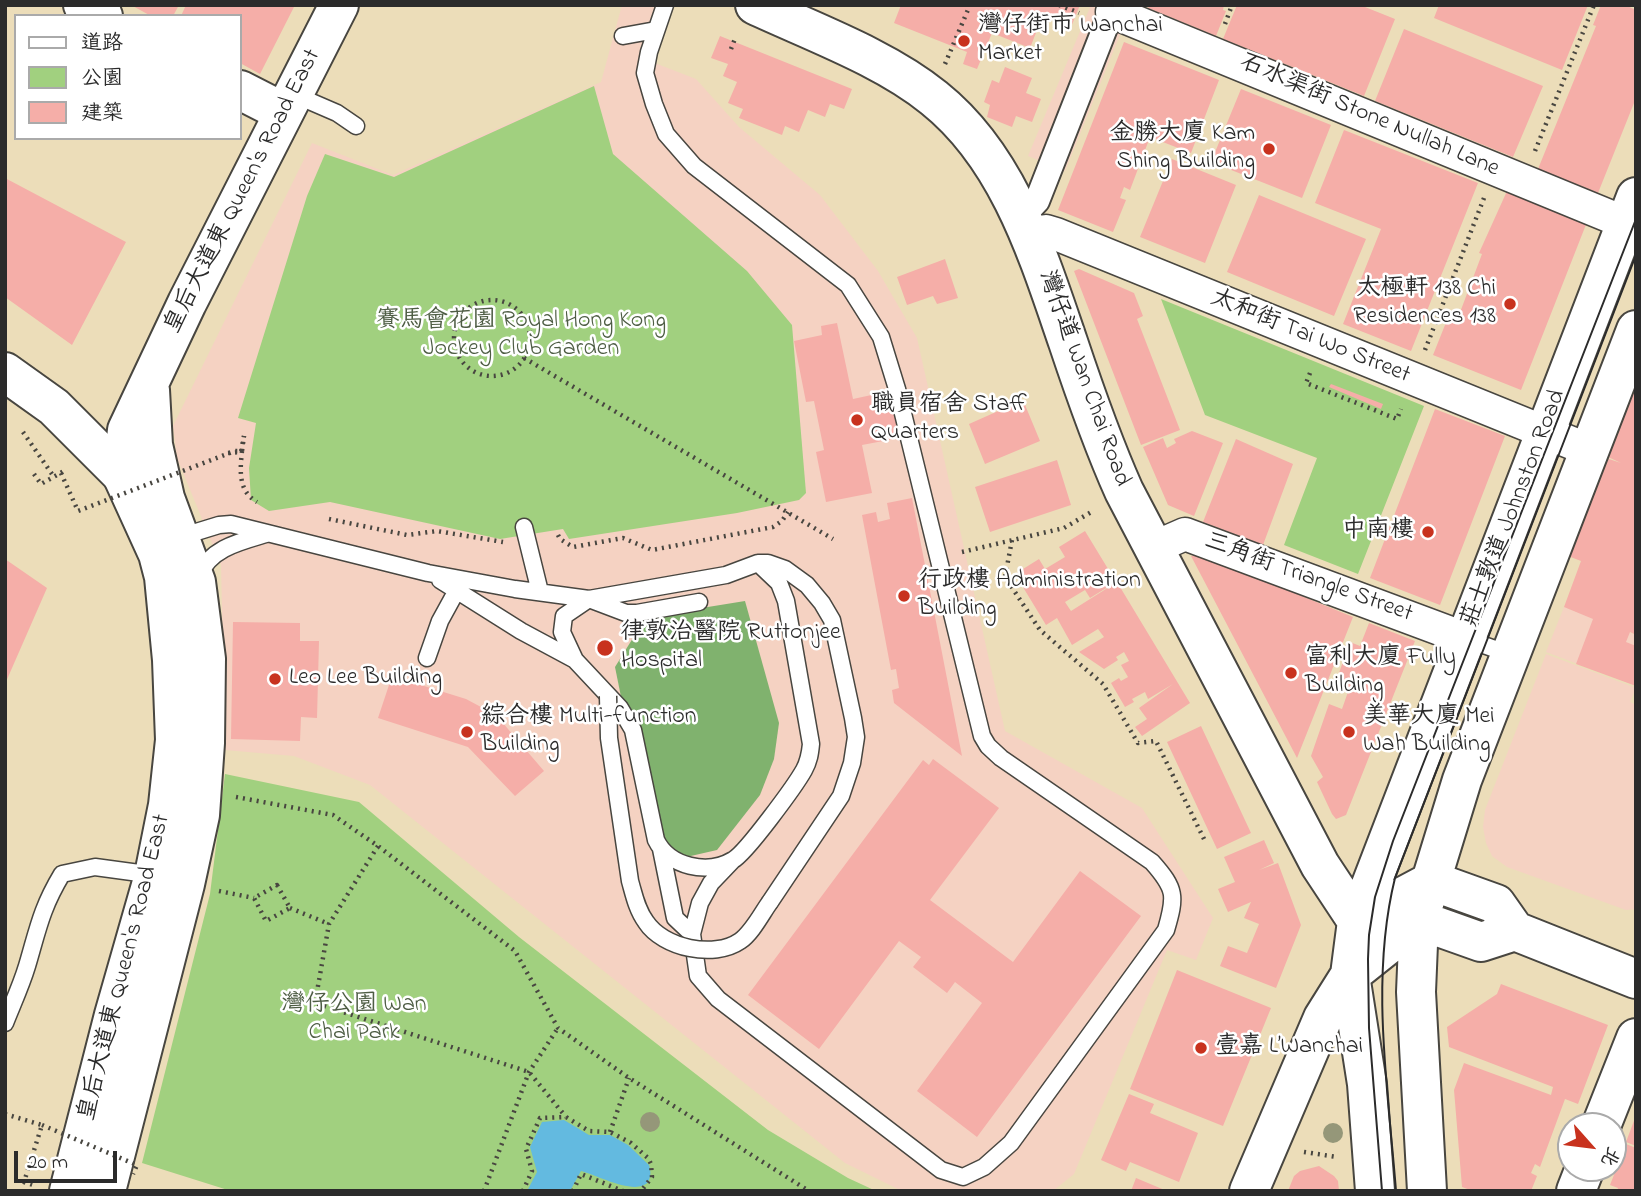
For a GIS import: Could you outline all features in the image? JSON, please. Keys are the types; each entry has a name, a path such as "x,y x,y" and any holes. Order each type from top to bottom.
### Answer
{"street":[{"path":"83,5 99,14"},
{"name":"皇后大道東 Queen's Road East","path":"119,1182 200,815 205,743 206,659 180,580 158,554 122,475 127,430 149,379 339,5"},
{"name":"灣仔道 Wan Chai Road","path":"755,5 899,72 950,111 981,148 1026,226 1100,437 1124,491 1320,865 1357,921"},
{"path":"1026,226 1113,8"},
{"name":"石水渠街 Stone Nullah Lane","path":"1113,8 1631,210"},
{"path":"242,91 288,103"},
{"name":"莊士敦道 Johnston Road","path":"1375,1191 1367,1084 1350,975 1357,921 1631,210"},
{"name":"太和街 Tai Wo Street","path":"1026,226 1056,234 1589,450"},
{"name":"莊士敦道 Johnston Road","path":"1427,1191 1416,992 1419,920 1462,780 1636,330"},
{"path":"5,372 54,407 122,475 165,498"},
{"name":"皇后大道東 Queen's Road East","path":"69,1191 114,1015 154,875 168,805 175,740 172,660 180,580 180,537 165,498 153,445 149,379"},
{"name":"三角街 Triangle Street","path":"1153,548 1185,534 1464,638"},
{"path":"1357,921 1432,881 1496,904 1516,931 1636,979"},
{"path":"1249,1191 1323,1018 1350,975 1419,920 1481,942 1516,931"},
{"path":"1607,1112 1636,1038"}],"lane":[{"path":"665,5 645,73 666,134 694,166 848,285 881,337 897,389 982,736 1001,758 1152,862 1168,880 1174,904 1166,930 1012,1143 984,1167 963,1177 941,1170 718,999 698,976 692,934 700,903 711,883 745,850 799,778 810,757 811,736 786,601 779,583 758,563"},
{"path":"623,36 656,30"},
{"path":"288,103 337,113 356,126"},
{"path":"180,537 231,524 428,573 589,599 614,610 637,613 699,602"},
{"path":"524,527 540,592"},
{"path":"180,580 209,556 268,533"},
{"path":"608,696 609,738 630,881 636,903 647,924 670,942 699,951 723,949 742,940 770,902 841,796 852,764 856,737 832,620 807,585 785,569 768,563 758,563 726,575 589,599 564,616 562,632 576,660 620,708 633,730 675,918 692,934"},
{"path":"428,573 521,631 576,660"},
{"path":"427,658 440,621 457,590"},
{"path":"1464,638 1509,654"},
{"path":"661,849 680,863 700,867 733,860"},
{"path":"5,1023 27,968 46,900 62,874 95,867 154,875"}],"path":[{"path":"942,71 970,5"},
{"path":"1059,5 1075,12"},
{"path":"1534,155 1594,5"},
{"path":"1421,360 1486,194"},
{"path":"489,300 512,306 521,313 530,335 524,358 516,367 495,376 472,370 463,363 454,342 459,319 477,303 489,300"},
{"path":"524,358 833,539"},
{"path":"1315,361 1306,383 1397,419 1405,398"},
{"path":"23,433 54,477"},
{"path":"228,453 241,452 244,436 241,481 244,491 249,498 266,507"},
{"path":"64,471 41,484 34,474 41,485 61,473 78,511 234,451 242,451"},
{"path":"954,554 1064,528 1093,510"},
{"path":"558,535 573,547 623,538 652,550 773,527 782,522 788,512"},
{"path":"328,519 407,535 437,531 511,543"},
{"path":"1012,540 1005,577 1040,630 1103,684 1138,743 1156,741 1205,841"},
{"path":"230,796 333,815 378,846 515,951 558,1028 629,1078 809,1191"},
{"path":"378,846 329,925 316,1003 528,1072 566,1117 589,1131 610,1132 631,1143 648,1158 652,1177 641,1191"},
{"path":"217,891 254,898 277,886 290,908 329,925"},
{"path":"254,898 266,921 290,908"},
{"path":"484,1191 528,1072 558,1028"},
{"path":"610,1132 629,1078"},
{"path":"5,1114 42,1125 137,1165 119,1182"},
{"path":"523,1191 532,1171 526,1149 540,1118 566,1117"},
{"path":"24,1182 42,1125"},
{"path":"1300,1152 1345,1158"},
{"path":"573,1191 581,1174 623,1191"}],"shaded area":[{"name":"律敦治醫院 Ruttonjee Hospital","path":"622,5 661,5 647,60 696,79 739,127 820,195 878,271 917,338 1005,731 1142,808 1213,918 1196,960 1167,950 1074,1174 1053,1191 902,1191 845,1163 370,785 294,756 225,750 221,565 177,458 173,426 312,143 393,175 601,82"},
{"path":"1091,5 1132,5 1065,171 1028,156"},
{"path":"1564,607 1636,635 1636,686 1546,652"},
{"path":"1546,654 1636,688 1630,702 1636,705 1636,909 1626,910 1507,867 1492,856 1486,843 1483,827 1485,810"}],"green space":[{"name":"賽馬會花園 Royal Hong Kong Jockey Club Garden","path":"594,86 613,154 747,271 792,325 806,493 799,500 737,513 569,539 563,529 500,539 330,502 269,511 251,500 249,468 256,423 238,418 307,196 325,154 394,177"},
{"path":"1161,299 1424,406 1358,574 1284,545 1317,458 1205,415"},
{"path":"745,601 779,723 774,759 760,795 717,850 682,858 647,826 615,667 646,617"},
{"name":"灣仔公園 Wan Chai Park","path":"225,774 359,802 519,937 768,1130 848,1178 876,1191 231,1191 142,1163 210,894"}],"water":[{"path":"564,1120 589,1135 610,1135 628,1145 649,1165 648,1182 642,1186 626,1186 581,1171 570,1191 527,1191 537,1172 530,1147 542,1122"}],"building":[{"path":"131,5 179,5 174,14 147,14"},
{"path":"186,5 295,5 260,74 242,64 242,14 182,14"},
{"name":"灣仔街市 Wanchai Market","path":"901,5 1080,5 1071,27 1043,15 1030,48 992,33 977,69 963,64 967,52 894,23"},
{"path":"1149,5 1224,5 1223,10 1226,11 1216,36 1148,8"},
{"path":"1237,5 1360,5 1395,19 1364,96 1223,39"},
{"path":"1439,5 1588,5 1562,70 1434,18"},
{"path":"1601,5 1625,5 1636,10 1636,98 1598,193 1538,169 1596,26 1593,25"},
{"path":"1404,29 1543,86 1513,157 1375,101"},
{"path":"720,36 852,89 844,109 830,104 825,117 808,110 799,132 785,126 782,135 739,118 743,109 728,103 737,82 723,76 728,64 711,58"},
{"path":"1124,42 1219,80 1191,153 1150,137 1130,190 1124,187 1120,198 1126,200 1113,232 1058,210"},
{"path":"1005,67 1032,78 1026,93 1041,99 1032,122 1016,116 1012,127 987,117 990,105 984,102 992,80 999,83"},
{"name":"金勝大廈 Kam Shing Building","path":"1241,89 1331,125 1302,198 1211,162"},
{"path":"1344,130 1478,183 1411,351 1343,324 1381,229 1315,203"},
{"path":"1172,159 1236,185 1205,263 1140,237"},
{"path":"5,178 126,242 72,345 5,297"},
{"name":"太極軒 138 Chi Residences 138","path":"1507,191 1587,222 1521,390 1433,355 1447,320 1456,323 1482,254 1479,253"},
{"path":"1259,195 1366,239 1334,316 1227,272"},
{"path":"945,259 958,298 937,304 933,296 907,305 897,277"},
{"path":"1079,269 1134,293 1143,316 1137,319 1180,430 1141,445 1074,271"},
{"name":"職員宿舍 Staff Quarters","path":"837,323 853,399 890,391 899,438 862,445 872,493 826,502 816,452 824,450 814,401 806,402 794,341 822,335 821,326"},
{"path":"1636,381 1636,635 1630,632 1626,642 1636,646 1636,686 1576,664 1593,619 1564,607 1581,561 1568,556 1606,458 1621,463 1606,456"},
{"path":"1331,384 1383,404 1381,409 1329,387"},
{"path":"1023,400 1040,441 985,464 969,424"},
{"name":"中南樓","path":"1435,409 1505,436 1440,605 1370,578"},
{"path":"1192,431 1223,443 1194,516 1168,505 1143,447 1163,438 1167,448 1176,443 1174,439"},
{"path":"1236,439 1293,464 1263,545 1203,522"},
{"path":"1057,460 1071,505 990,532 975,487"},
{"name":"行政樓 Administration Building","path":"912,498 962,756 894,703 892,690 899,688 896,669 891,670 862,515 876,512 878,522 890,519 887,503"},
{"path":"1085,531 1116,582 1090,598 1085,590 1065,602 1071,611 1117,582 1190,703 1142,736 1135,727 1147,719 1139,708 1173,684 1148,699 1145,692 1132,699 1134,702 1125,707 1111,683 1128,677 1121,665 1129,661 1124,652 1116,657 1118,660 1104,669 1079,652 1104,637 1098,629 1072,645 1057,618 1046,625 1015,574 1039,559 1045,569 1065,557 1059,547"},
{"name":"富利大廈 Fully Building","path":"1202,555 1353,617 1297,758 1191,556"},
{"path":"5,559 47,588 5,684"},
{"name":"Leo Lee Building","path":"233,622 300,623 300,641 319,641 317,718 301,717 300,741 231,739"},
{"name":"美華大廈 Mei Wah Building","path":"1369,623 1415,641 1346,815 1336,819 1317,782 1323,777 1311,756 1329,704 1342,709 1349,689 1335,684 1350,642 1360,646"},
{"name":"綜合樓 Multi-function Building","path":"392,676 466,699 496,715 544,771 515,796 468,747 378,718"},
{"path":"1201,726 1251,833 1217,849 1167,742"},
{"path":"933,759 999,808 930,900 1013,962 1080,871 1141,916 977,1137 917,1091 982,1003 955,982 947,993 913,967 921,957 899,941 819,1049 748,995 923,760 929,765"},
{"path":"1264,840 1274,863 1259,870 1278,863 1301,925 1276,988 1220,966 1228,946 1247,953 1259,924 1244,918 1251,902 1228,912 1218,889 1235,882 1224,857"},
{"name":"壹嘉 L’Wanchai","path":"1177,970 1271,1008 1223,1126 1130,1089"},
{"path":"1501,984 1608,1025 1578,1104 1565,1099 1560,1112 1557,1112 1557,1121 1540,1167 1535,1164 1531,1173 1537,1176 1531,1191 1473,1191 1462,1187 1454,1090 1464,1063 1551,1095 1553,1087 1449,1047 1447,1027 1497,994"},
{"path":"1129,1094 1154,1104 1150,1113 1198,1133 1179,1182 1130,1162 1126,1171 1101,1160"},
{"path":"1636,1118 1636,1146 1627,1142"},
{"path":"1627,1144 1636,1148 1636,1191 1617,1191 1618,1188 1610,1185 1611,1182 1627,1182"},
{"path":"1319,1166 1338,1181 1339,1191 1288,1191 1294,1176 1300,1171"},
{"path":"1136,1178 1167,1191 1131,1191"}],"tram line":[{"path":"1382,1191 1369,1028 1369,935 1375,897 1393,841 1636,219"},
{"path":"1396,1191 1382,994 1383,955 1395,878 1636,255"}],"place":[{"name":"灣仔街市 Wanchai Market","path":"964,41"},
{"name":"金勝大廈 Kam Shing Building","path":"1269,149"},
{"name":"太極軒 138 Chi Residences 138","path":"1510,304"},
{"name":"職員宿舍 Staff Quarters","path":"857,420"},
{"name":"中南樓","path":"1428,532"},
{"name":"行政樓 Administration Building","path":"904,596"},
{"name":"律敦治醫院 Ruttonjee Hospital","path":"605,648"},
{"name":"富利大廈 Fully Building","path":"1291,673"},
{"name":"Leo Lee Building","path":"275,679"},
{"name":"綜合樓 Multi-function Building","path":"467,732"},
{"name":"美華大廈 Mei Wah Building","path":"1349,732"},
{"name":"壹嘉 L’Wanchai","path":"1201,1048"}]}
